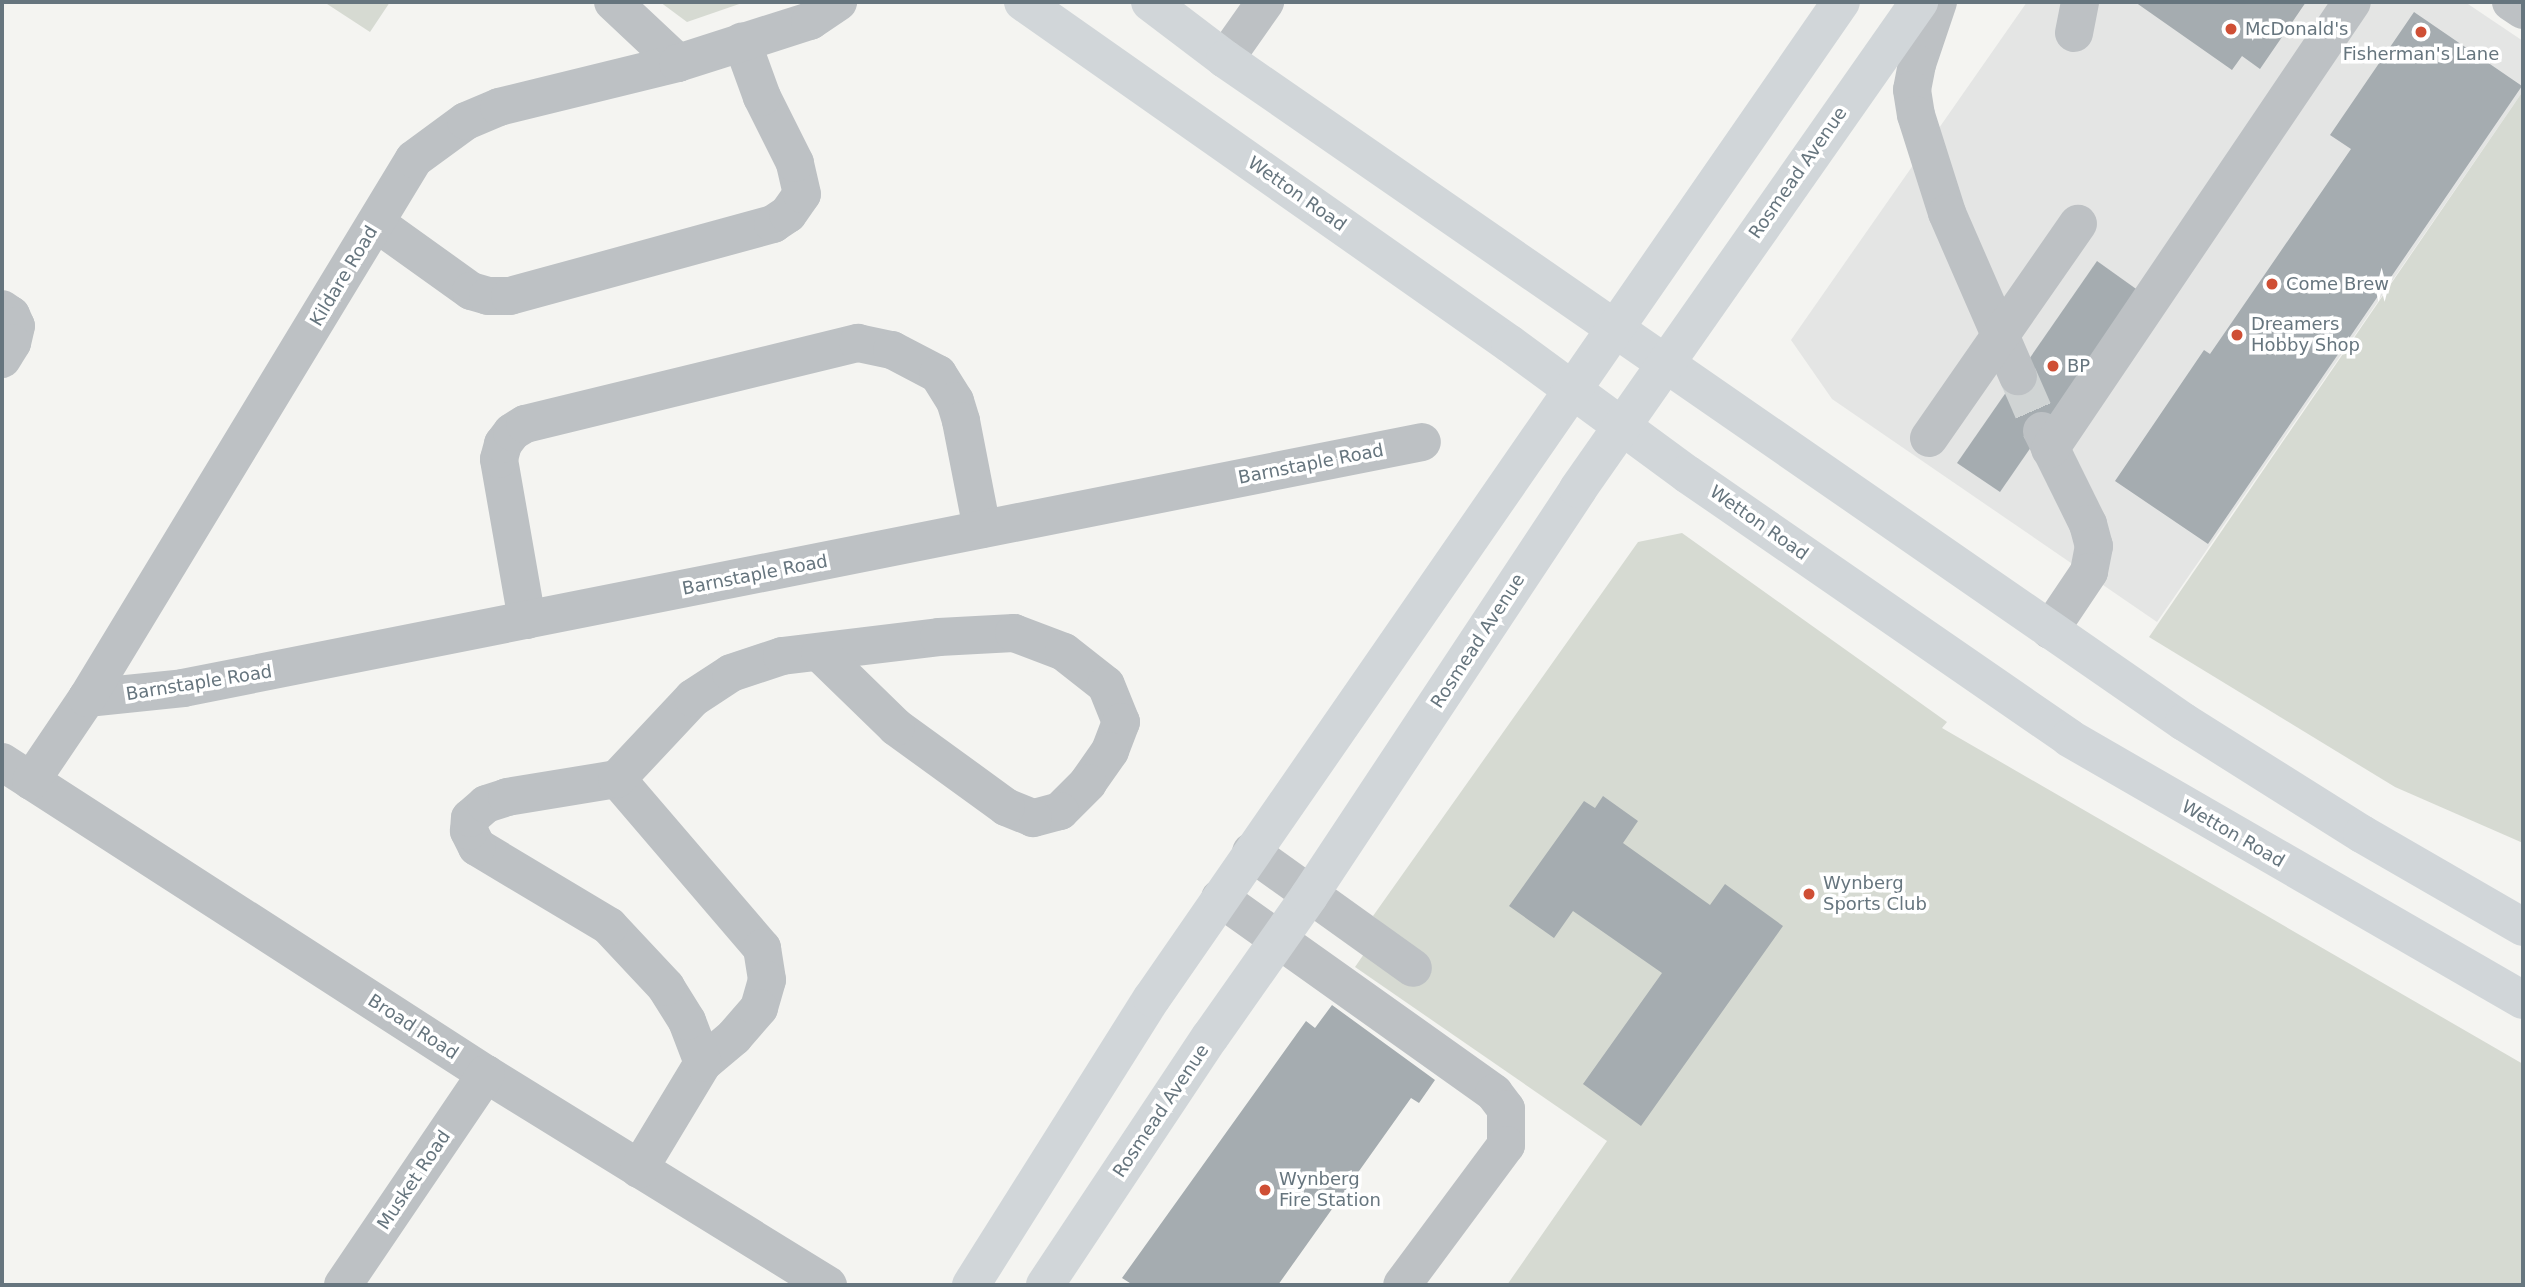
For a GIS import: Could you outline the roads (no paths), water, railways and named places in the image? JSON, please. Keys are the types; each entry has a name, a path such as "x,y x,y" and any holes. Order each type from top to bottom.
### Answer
{"main road":[{"name":"Wetton Road","path":"1023,2 1622,425 1698,482 2069,738 2523,1000"},
{"path":"1150,2 1225,59 2184,722 2351,827 2523,927"},
{"path":"971,1285 1144,1010 1251,852 1841,2"},
{"name":"Rosmead Avenue","path":"1045,1285 1309,896 1622,425 1919,2"}],"street":[{"path":"613,2 678,63"},
{"name":"Kildare Road","path":"16,772 87,698 414,159 466,121 499,107 678,63 810,21 838,2"},
{"path":"1225,59 1265,2"},
{"path":"1938,2 1917,64 1912,90 1916,114 1947,213 2018,376"},
{"path":"2050,630 2088,572 2094,547 2088,524 2046,440 2352,2"},
{"path":"2511,2 2523,10"},
{"path":"376,223 471,291 499,296 510,296 773,224 788,214 802,194 795,163 758,88 741,43"},
{"path":"1929,438 2078,224"},
{"path":"2,309 11,315 16,326 12,343 2,359"},
{"path":"527,620 499,459 503,444 512,432 525,424 858,343 892,350 938,374 955,401 961,421 982,530"},
{"name":"Barnstaple Road","path":"87,698 183,688 1422,442"},
{"path":"703,1063 687,1021 666,988 608,926 477,847 469,831 470,818 486,804 506,797 617,779 693,698 731,673 782,656 939,637 1014,633 1064,652 1105,685 1121,722 1110,751 1088,783 1059,811 1033,818 1006,807 896,727 820,653"},
{"name":"Broad Road","path":"16,772 486,1074 828,1285"},
{"path":"617,779 762,948 767,980 759,1009 734,1037 703,1063 639,1169"},
{"path":"1251,852 1413,968"},
{"path":"1220,898 1494,1093 1506,1109 1506,1145 1402,1285"},
{"name":"Musket Road","path":"343,1285 486,1074"}],"tunnel":[{"path":"2018,376 2042,431"}],"place":[{"name":"McDonald's","path":"2231,29"},
{"name":"Fisherman's Lane","path":"2421,32"},
{"name":"Come Brew","path":"2272,284"},
{"name":"Dreamers Hobby Shop","path":"2237,335"},
{"name":"BP","path":"2053,366"},
{"name":"Wynberg Sports Club","path":"1809,894"},
{"name":"Wynberg Fire Station","path":"1265,1190"}]}
